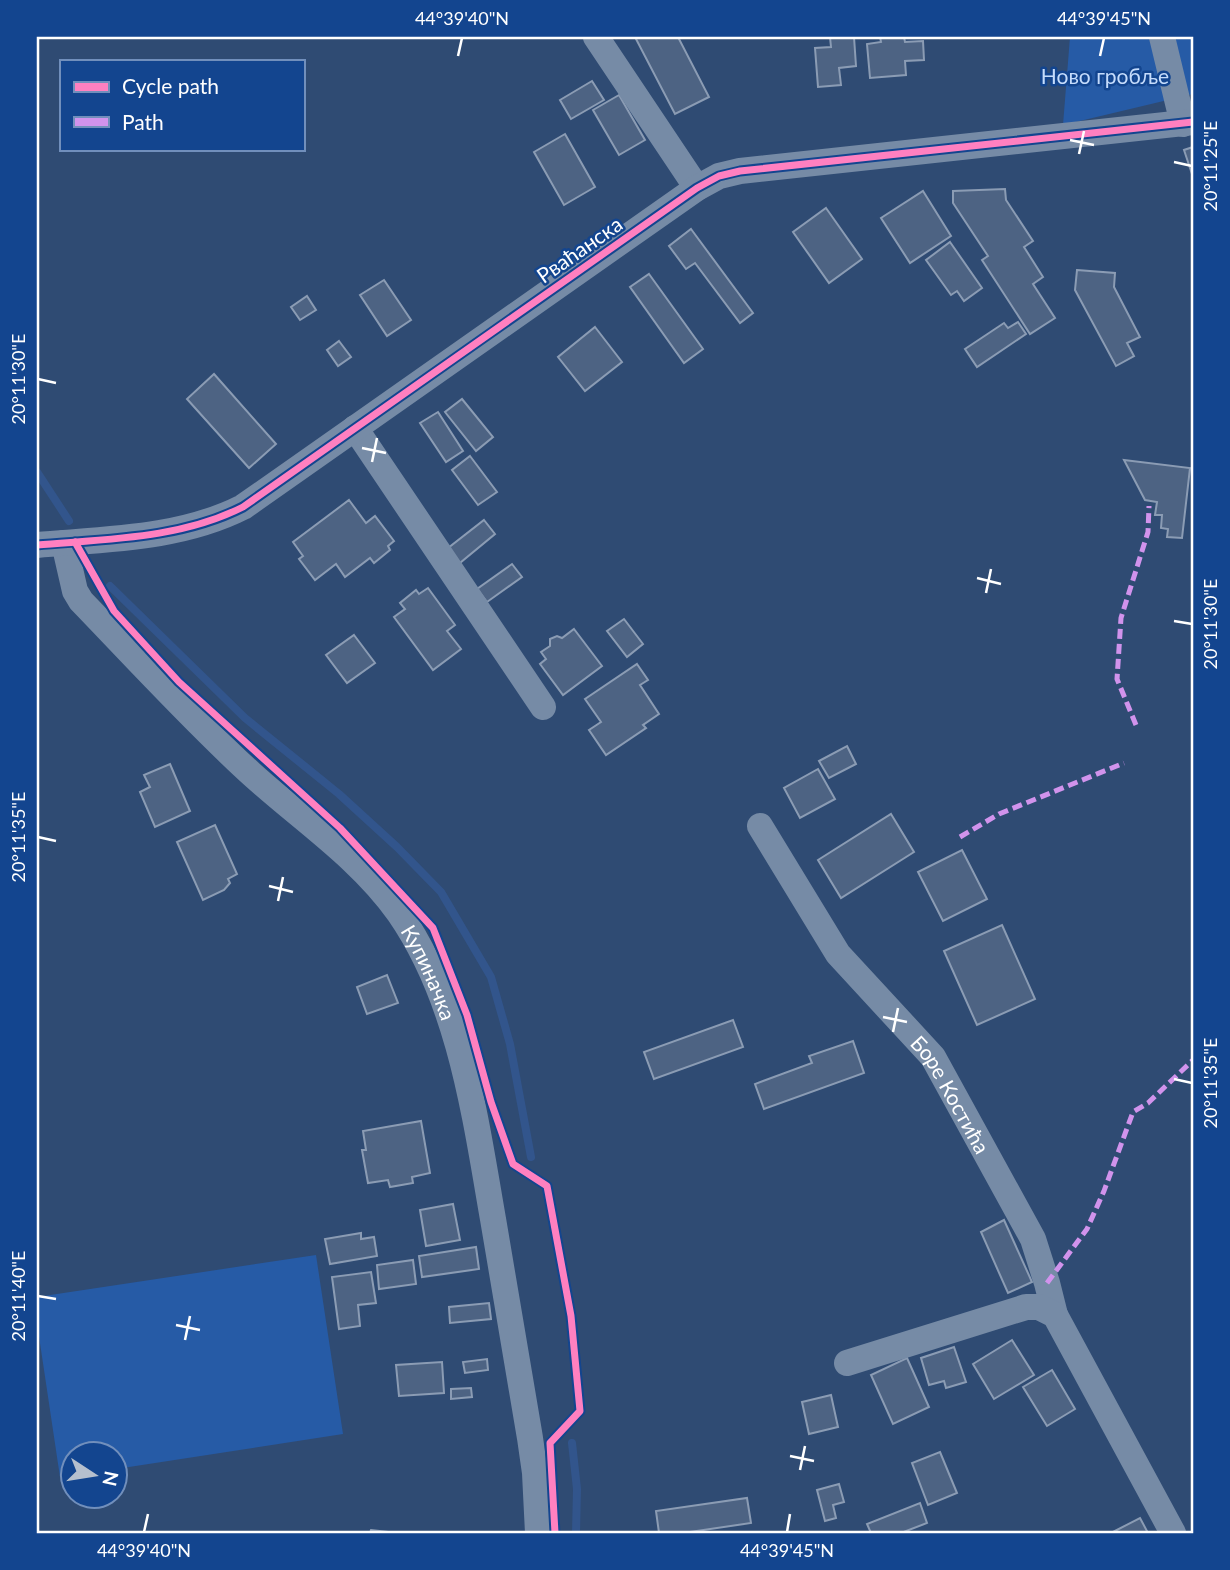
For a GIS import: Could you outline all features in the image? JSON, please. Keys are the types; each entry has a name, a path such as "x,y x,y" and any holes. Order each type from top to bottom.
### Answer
{"street":[{"path":"596,37 697,188"},
{"path":"1162,37 1188,123"},
{"name":"Рваћанска","path":"37,545 183,529 216,521 243,507 697,188 719,176 740,171 1188,123"},
{"path":"355,428 543,707"},
{"name":"Купиначка","path":"64,543 75,591 81,601 244,768 351,859 384,894 411,932 435,978 462,1064 482,1157 534,1462 538,1533"},
{"name":"Боре Костића","path":"760,826 838,954 933,1057 1033,1239 1055,1315 1173,1533"},
{"path":"847,1363 1026,1307 1039,1307 1055,1315"}],"green space":[{"name":"Ново гробље","path":"1070,37 1193,37 1193,94 1063,125"},
{"path":"316,1255 343,1434 130,1467 130,1440 60,1440 60,1477 37,1323 37,1297"}],"building":[{"path":"635,37 678,37 709,97 675,114"},
{"path":"830,37 854,37 856,66 839,68 841,85 818,87 815,48 831,47"},
{"path":"880,37 904,37 905,42 923,41 924,60 905,61 906,75 870,78 867,44 881,42"},
{"path":"592,81 604,100 571,119 560,100"},
{"path":"619,95 645,140 619,155 593,110"},
{"path":"565,134 595,187 564,205 534,152"},
{"path":"1193,147 1193,177 1184,150"},
{"path":"1005,189 1006,200 1033,241 1024,247 1043,277 1033,284 1055,318 1030,334 982,260 988,256 953,203 953,191"},
{"path":"923,191 951,236 910,263 881,218"},
{"path":"826,208 862,259 829,283 793,232"},
{"path":"691,229 753,313 740,323 695,263 686,269 669,246"},
{"path":"950,242 982,288 964,301 957,291 951,295 926,260"},
{"path":"1077,270 1115,273 1114,287 1140,337 1127,343 1134,356 1116,366 1075,290"},
{"path":"649,274 703,349 684,363 630,287"},
{"path":"384,280 411,320 387,336 360,295"},
{"path":"307,296 316,310 300,320 291,307"},
{"path":"1018,322 1026,334 977,367 965,349 1004,323 1008,328"},
{"path":"595,327 622,362 585,391 558,357"},
{"path":"339,341 351,357 338,366 327,350"},
{"path":"214,374 276,444 249,468 187,399"},
{"path":"462,399 493,437 476,451 445,412"},
{"path":"438,412 463,451 446,462 420,423"},
{"path":"470,456 497,492 478,505 452,470"},
{"path":"1124,460 1190,468 1182,538 1167,537 1168,529 1161,528 1162,515 1155,515 1157,502 1145,500"},
{"path":"349,500 366,523 375,516 394,541 388,546 390,550 374,563 370,558 345,577 336,564 315,580 299,559 303,556 293,542"},
{"path":"484,520 495,534 455,567 443,552"},
{"path":"512,564 522,577 487,602 477,589"},
{"path":"428,588 455,625 447,631 461,649 433,670 394,617 405,609 400,603 416,590 419,594"},
{"path":"624,619 643,644 627,657 607,631"},
{"path":"574,629 602,666 563,695 540,664 546,659 541,652 550,646 550,639 557,636 562,638"},
{"path":"354,635 375,663 347,683 326,655"},
{"path":"637,664 648,680 640,685 659,714 643,725 646,728 606,755 589,730 601,722 585,699"},
{"path":"847,746 856,764 829,778 819,761"},
{"path":"170,764 190,811 155,827 140,792 150,787 144,775"},
{"path":"818,769 835,799 800,818 784,788"},
{"path":"891,814 914,852 841,898 818,860"},
{"path":"215,825 237,874 228,879 230,883 224,890 203,900 177,842"},
{"path":"962,850 987,899 943,921 918,872"},
{"path":"1002,925 1035,999 977,1025 944,951"},
{"path":"387,975 398,1003 367,1014 357,987"},
{"path":"733,1020 743,1047 654,1079 644,1052"},
{"path":"853,1041 864,1073 764,1109 755,1084 812,1063 809,1056"},
{"path":"421,1121 430,1173 412,1177 413,1183 390,1187 388,1180 368,1183 362,1150 366,1150 363,1131"},
{"path":"453,1204 460,1240 426,1246 420,1210"},
{"path":"1004,1220 1032,1282 1008,1293 981,1232"},
{"path":"361,1233 361,1239 374,1237 377,1256 330,1264 325,1239"},
{"path":"476,1247 479,1269 422,1277 419,1256"},
{"path":"413,1260 416,1284 379,1289 377,1265"},
{"path":"371,1272 376,1303 358,1305 360,1326 339,1329 332,1277"},
{"path":"489,1303 491,1319 450,1323 449,1307"},
{"path":"1012,1340 1034,1375 994,1399 973,1364"},
{"path":"954,1347 966,1382 946,1388 944,1381 929,1385 921,1358"},
{"path":"907,1358 929,1407 893,1424 871,1375"},
{"path":"487,1359 488,1370 465,1373 463,1362"},
{"path":"442,1362 444,1393 399,1396 396,1365"},
{"path":"1052,1370 1075,1409 1047,1426 1023,1387"},
{"path":"471,1388 472,1397 451,1399 451,1389"},
{"path":"831,1395 838,1427 809,1434 802,1402"},
{"path":"940,1452 957,1493 928,1505 912,1463"},
{"path":"839,1484 844,1502 833,1505 836,1518 825,1521 817,1490"},
{"path":"747,1498 751,1523 683,1533 659,1533 656,1511"},
{"path":"920,1503 927,1523 901,1533 871,1533 867,1524"},
{"path":"1140,1518 1148,1533 1111,1533"},
{"path":"371,1530 397,1533 370,1533"}],"waterway":[{"path":"37,472 69,521"},
{"path":"110,586 245,718 339,794 441,892 491,977 510,1044 531,1157"},
{"path":"572,1443 577,1489 576,1533"}],"marked path":[{"path":"1136,725 1117,679 1121,618 1148,532 1149,506"},
{"path":"960,837 999,814 1124,763"},
{"path":"1047,1283 1087,1229 1133,1112 1148,1103 1193,1060"}],"cycle path":[{"path":"37,545 168,532 219,518 243,507 697,188 719,176 740,171 1193,122"},
{"path":"75,542 114,611 179,682 340,828 433,928 467,1015 491,1102 513,1164 547,1186 571,1316 580,1411 550,1443 555,1533"}]}
